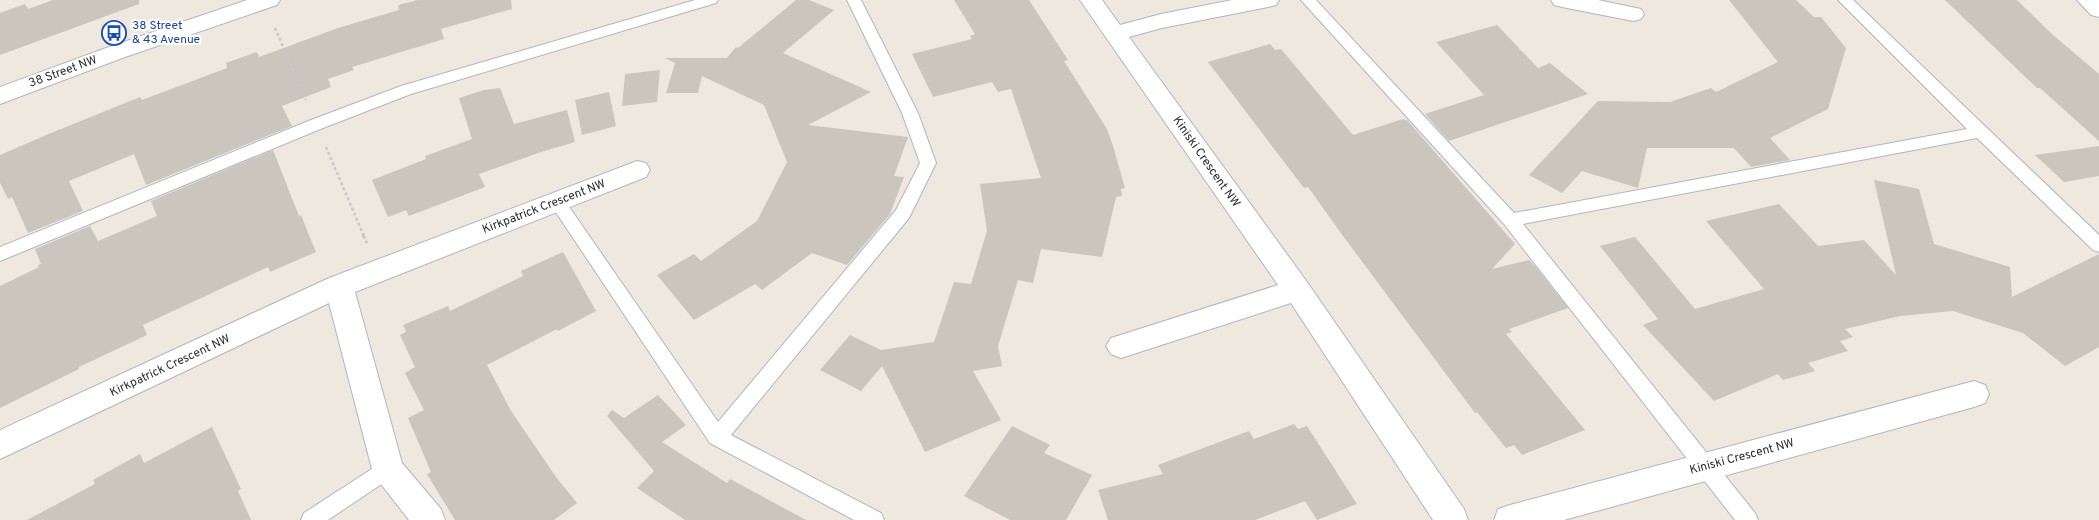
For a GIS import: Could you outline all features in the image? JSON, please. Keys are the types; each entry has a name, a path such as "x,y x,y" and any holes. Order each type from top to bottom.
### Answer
{"street":[{"name":"38 Street NW","path":"0,96 117,52 269,0"},
{"name":"Kiniski Crescent NW","path":"1091,0 1297,290 1452,520"},
{"path":"1116,34 1161,21 1268,0"},
{"path":"1562,0 1633,14"},
{"path":"2088,0 2099,10"},
{"name":"Kirkpatrick Crescent NW","path":"0,445 339,286 637,170"},
{"path":"339,286 388,469 429,520"},
{"path":"1121,346 1297,290"},
{"name":"Kiniski Crescent NW","path":"1510,520 1974,394"}],"lane":[{"path":"0,254 317,124 406,90 710,0"},
{"path":"717,437 903,214 928,163 910,113 854,0"},
{"path":"1308,0 1510,220 1708,467 1748,520"},
{"path":"1846,0 1980,132 2099,245"},
{"path":"1510,220 1980,132"},
{"path":"557,202 717,437 874,520"},
{"path":"311,520 388,469"}],"building":[{"path":"53,0 139,0 139,4 0,55 0,13 25,4 28,9"},
{"path":"418,0 511,0 512,9 441,29 444,39 352,67 354,70 328,79 331,87 282,106 292,126 146,185 134,154 69,181 83,211 28,233 12,197 8,199 0,183 0,155 140,97 142,100 227,68 226,63 257,52 259,57 338,28 399,10 398,5"},
{"path":"796,0 809,0 834,10 783,53 871,92 808,125 908,137 894,176 904,177 890,214 847,265 812,253 762,290 755,284 694,320 657,275 694,254 701,261 757,221 787,162 764,105 702,76 698,93 666,93 675,63 665,58 727,58 736,47 738,48"},
{"path":"954,0 1029,0 1068,60 1064,61 1107,129 1125,188 1121,189 1122,196 1116,197 1102,257 1041,249 1033,283 1018,280 998,346 1002,366 973,371 1001,420 925,452 882,366 861,391 820,370 850,335 881,350 934,342 954,282 971,284 987,231 980,184 1041,178 1011,89 998,92 992,82 933,97 912,54 972,39 970,36 975,34"},
{"path":"1729,0 1796,0 1814,17 1821,17 1846,48 1828,109 1770,138 1790,160 1751,167 1734,148 1647,148 1638,188 1582,171 1562,193 1529,175 1598,101 1670,102 1711,88 1716,92 1778,62"},
{"path":"1945,0 2017,0 2053,35 2099,74 2099,141 2040,88 2037,88"},
{"path":"1497,25 1538,68 1550,63 1588,94 1449,141 1425,114 1484,95 1436,42"},
{"path":"1270,44 1275,50 1281,49 1353,135 1403,119 1407,120 1515,244 1492,269 1529,260 1535,266 1568,308 1509,329 1512,332 1506,334 1585,430 1522,455 1514,445 1506,448 1477,412 1475,413 1308,187 1304,188 1208,62"},
{"path":"660,70 657,102 622,106 625,74"},
{"path":"500,88 514,124 567,110 575,142 479,174 485,187 409,216 406,210 388,217 372,180 426,159 425,156 472,139 459,98 484,90"},
{"path":"609,92 616,126 582,135 575,100"},
{"path":"2099,146 2099,176 2064,182 2035,155"},
{"path":"273,150 299,216 301,215 316,252 270,272 268,267 143,325 147,335 79,367 79,369 0,408 0,286 39,267 38,265 41,264 35,249 90,226 98,241 157,216 151,201"},
{"path":"1874,180 1919,189 1934,244 2010,267 2012,297 2099,254 2099,347 2065,366 2023,333 1953,311 1900,316 1845,329 1853,337 1840,341 1848,351 1808,363 1815,371 1783,380 1778,374 1714,401 1643,325 1658,319 1600,246 1635,237 1695,309 1764,289 1706,221 1779,204 1818,246 1864,240 1896,275"},
{"path":"563,252 596,311 487,365 511,411 556,477 577,503 554,520 455,520 427,474 431,472 408,418 424,410 405,373 415,367 400,335 406,332 403,325 448,306 450,311 523,276 521,271"},
{"path":"658,395 686,425 662,442 727,483 730,479 806,520 685,520 637,488 654,471 607,416 612,410 624,418"},
{"path":"1294,424 1298,429 1307,426 1357,504 1317,520 1305,501 1255,520 1108,520 1098,490 1163,474 1158,465 1249,431 1254,439"},
{"path":"1012,426 1050,445 1044,453 1092,475 1066,520 1010,520 964,496"},
{"path":"212,427 241,489 238,491 251,520 27,520 95,484 93,480 140,454 144,463"}],"place":[{"name":"38 Street & 43 Avenue","path":"114,33"}]}
